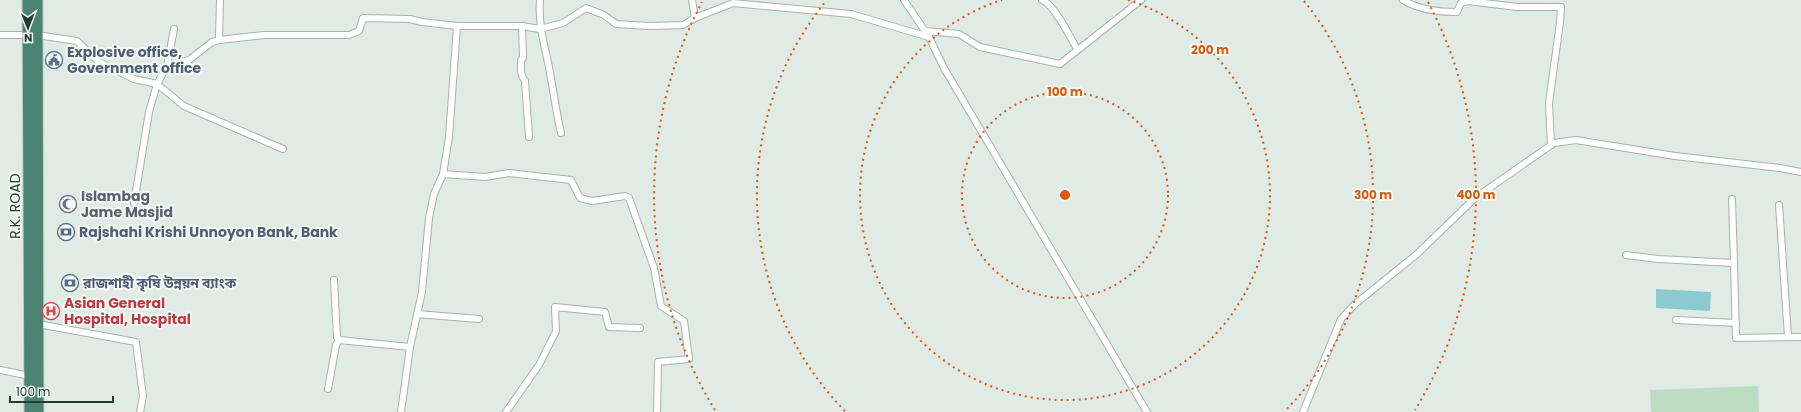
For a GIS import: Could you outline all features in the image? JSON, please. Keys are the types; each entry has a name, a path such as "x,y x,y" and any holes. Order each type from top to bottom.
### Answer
{"highway":[{"name":"R.K. ROAD","path":"28,0 32,35 38,324 38,412"},
{"name":"R.K. ROAD","path":"30,412 32,35 37,0"}],"street":[{"path":"219,40 220,0"},
{"path":"540,0 540,29 561,133"},
{"path":"692,0 695,18"},
{"path":"904,0 929,37 944,68 1147,412"},
{"path":"1042,0 1047,2 1077,49"},
{"path":"925,31 959,34 980,47 1060,64 1077,49 1141,0"},
{"path":"1404,0 1417,7 1442,12 1457,12 1460,3 1468,1 1518,7 1561,7 1549,103 1551,145"},
{"path":"167,66 188,60 212,42 219,40 264,35 349,35 359,31 364,18 410,19 457,26 522,26 540,29 563,23 586,8 604,15 616,24 650,26 683,25 695,18 733,3 851,14 929,37"},
{"path":"402,412 410,347 422,292 426,240 434,194 443,174 449,138 457,26"},
{"path":"522,26 524,58 521,60 521,69 522,78 525,81 529,137"},
{"path":"134,203 149,112 157,84 167,66 174,29"},
{"path":"0,35 32,35 77,41 99,62 134,79 157,84 184,106 283,150"},
{"path":"1303,412 1341,319 1355,304 1416,255 1476,198 1554,143 1576,140 1675,156 1780,168 1801,172"},
{"path":"443,174 485,178 509,173 545,176 571,180 580,198 592,201 625,196 629,198 654,268 661,306 684,321 687,335 689,359 658,362 657,412"},
{"path":"1732,199 1736,338 1801,336"},
{"path":"1779,205 1788,336"},
{"path":"1626,255 1734,263"},
{"path":"328,390 336,345 339,340 334,280"},
{"path":"506,412 539,365 556,331 555,307 605,312 609,327 640,328"},
{"path":"417,314 479,319"},
{"path":"1676,320 1736,323"},
{"path":"38,324 136,342 142,396 140,412"},
{"path":"339,340 410,347"},
{"path":"0,370 30,376"}],"green space":[{"path":"1758,386 1759,412 1651,412 1650,390"}],"water":[{"path":"1656,289 1711,292 1710,311 1656,308"}],"place":[{"name":"Explosive office, Government office","path":"54,60"},
{"name":"Islambag Jame Masjid","path":"68,204"},
{"name":"Rajshahi Krishi Unnoyon Bank, Bank","path":"66,232"},
{"name":"রাজশাহী কৃষি উন্নয়ন ব্যাংক","path":"70,283"},
{"name":"Asian General Hospital, Hospital","path":"51,311"}]}
